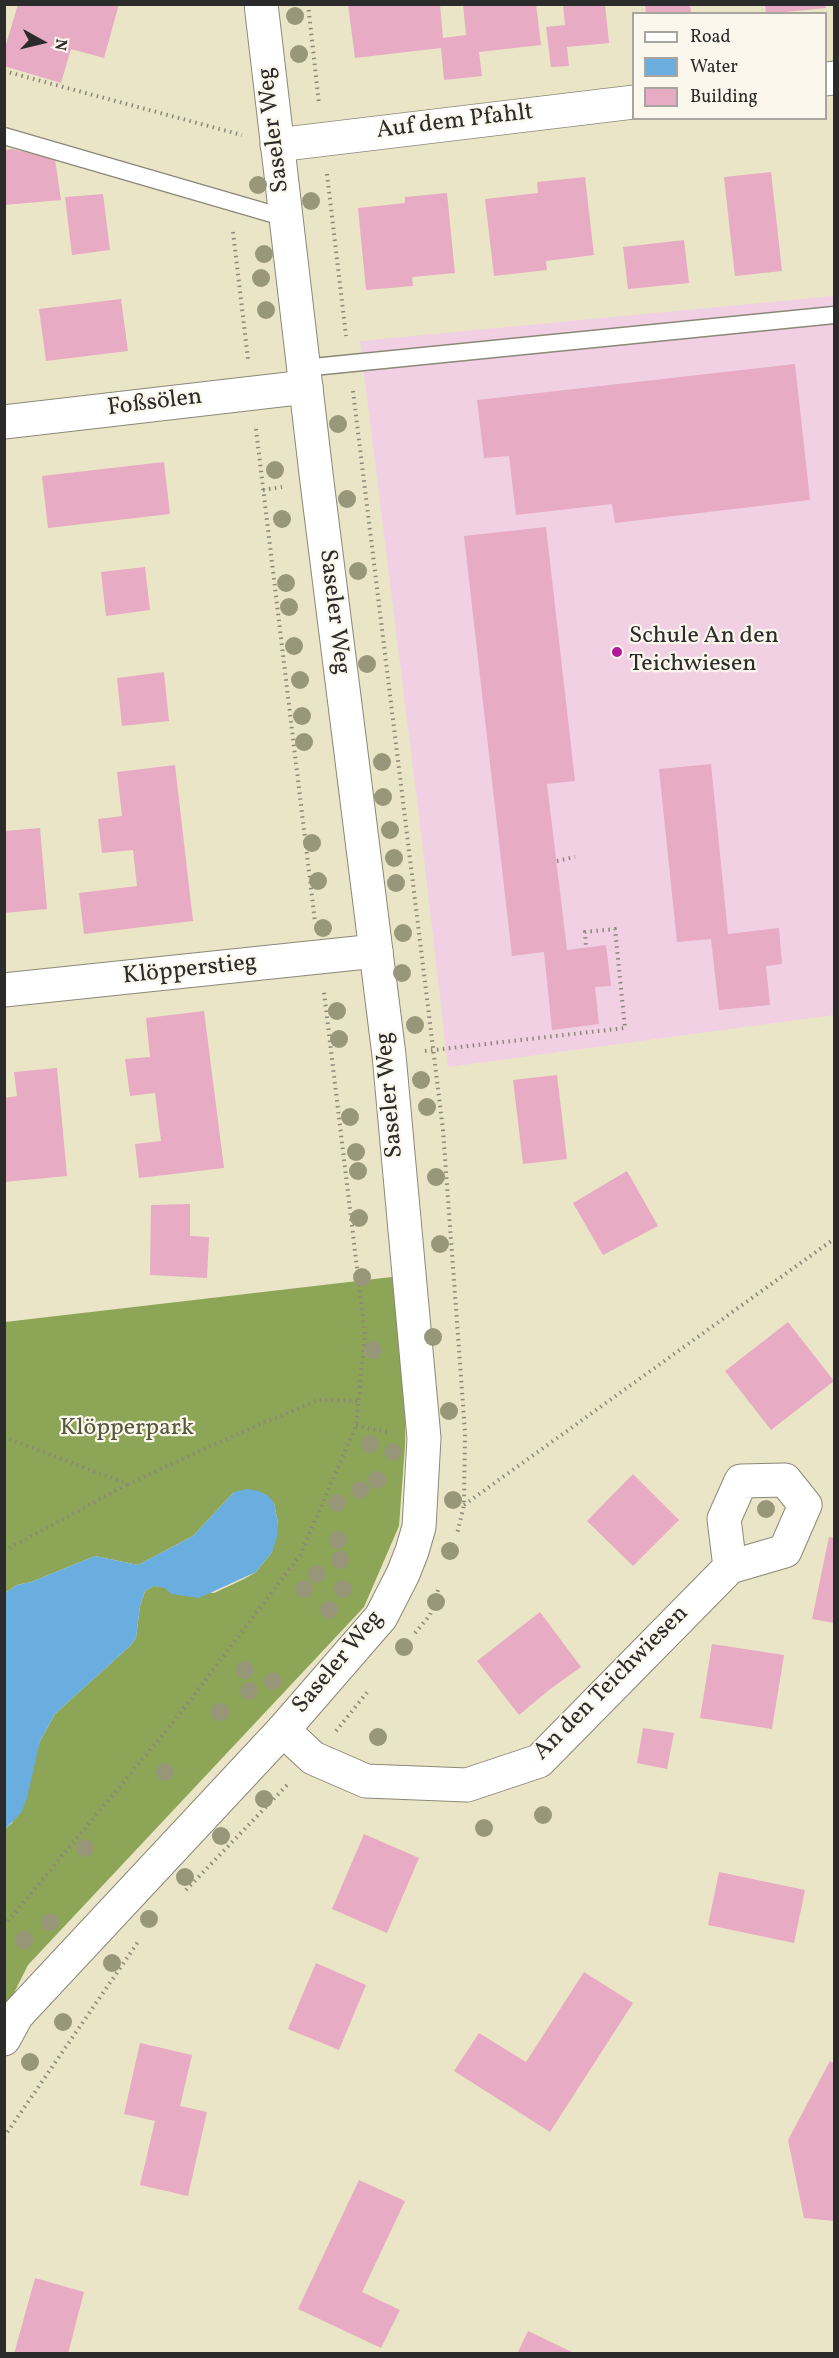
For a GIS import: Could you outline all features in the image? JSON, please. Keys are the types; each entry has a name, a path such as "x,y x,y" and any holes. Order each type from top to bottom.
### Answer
{"street":[{"name":"Saseler Weg","path":"4,2039 17,2015 283,1730 381,1617 412,1551 418,1527 424,1438 389,1055 261,4"},
{"name":"Auf dem Pfahlt","path":"277,145 632,102"},
{"name":"Foßsölen","path":"4,422 252,393 305,378"},
{"name":"Klöpperstieg","path":"4,990 376,951"},
{"name":"An den Teichwiesen","path":"283,1730 313,1758 366,1781 467,1785 539,1761 730,1567"}],"lane":[{"path":"4,136 286,218"},
{"path":"305,378 349,363 834,315"}],"path":[{"path":"308,4 349,363 443,1130 464,1420 464,1505 456,1538"},
{"path":"4,71 277,145"},
{"path":"4,1926 175,1720 300,1555 322,1509 356,1426 360,1401 365,1335 229,201"},
{"path":"557,861 575,857"},
{"path":"389,1055 625,1028 615,929 585,932 586,948"},
{"path":"464,1505 834,1239"},
{"path":"4,1551 128,1484 318,1400 360,1401"},
{"path":"4,1437 128,1484"},
{"path":"408,1642 430,1615 441,1582"},
{"path":"180,1897 313,1758 372,1687"},
{"path":"4,2137 139,1940"}],"shaded area":[{"name":"Schule An den Teichwiesen","path":"834,296 834,1015 448,1067 360,341"}],"green space":[{"name":"Klöpperpark","path":"409,1275 405,1446 399,1526 364,1607 28,1965 5,2011 5,1829 12,1823 40,1741 55,1714 136,1638 140,1606 145,1591 154,1586 214,1593 244,1579 256,1572 272,1552 278,1523 274,1503 234,1492 193,1536 138,1565 95,1556 31,1582 17,1585 5,1593 5,1322"}],"water":[{"path":"247,1489 259,1491 274,1503 278,1523 277,1537 272,1552 256,1572 199,1598 171,1594 165,1588 154,1586 145,1591 140,1606 136,1638 55,1714 40,1741 27,1798 21,1813 5,1829 5,1593 17,1585 31,1582 95,1556 138,1565 193,1536 234,1492"}],"building":[{"path":"18,4 119,4 104,58 71,49 61,83 4,66 4,51"},
{"path":"348,4 440,4 443,38 466,35 463,4 536,4 541,45 479,52 482,76 444,80 441,48 355,58"},
{"path":"563,4 605,4 609,43 567,47 569,66 551,67 546,27 565,25"},
{"path":"645,4 690,4 691,12 646,12"},
{"path":"765,4 825,4 826,8 786,12 766,12"},
{"path":"12,149 55,159 61,200 4,205 4,150"},
{"path":"771,172 782,271 735,276 724,177"},
{"path":"585,177 594,255 546,261 547,270 494,276 485,199 538,193 537,182"},
{"path":"447,193 455,273 412,277 413,286 366,290 358,208 405,203 405,197"},
{"path":"103,194 110,250 72,255 65,197"},
{"path":"684,240 689,283 628,289 623,247"},
{"path":"121,299 128,351 46,361 39,309"},
{"path":"795,364 810,500 615,523 612,504 516,515 509,456 484,458 477,400"},
{"path":"164,462 170,514 48,528 42,476"},
{"path":"546,527 575,781 547,784 567,950 606,945 611,986 595,987 599,1024 552,1030 544,952 512,956 464,536"},
{"path":"145,567 150,610 106,616 101,572"},
{"path":"164,672 169,721 122,726 117,678"},
{"path":"711,764 728,934 779,928 782,964 766,966 770,1005 719,1010 711,939 677,942 659,769"},
{"path":"175,765 193,921 84,934 79,893 137,886 133,850 102,853 98,819 122,816 117,772"},
{"path":"40,828 47,909 4,913 4,831"},
{"path":"204,1011 224,1168 139,1178 135,1144 161,1141 155,1093 130,1096 125,1059 150,1057 146,1018"},
{"path":"57,1068 67,1176 4,1182 4,1098 17,1096 14,1072"},
{"path":"557,1075 567,1159 523,1164 513,1080"},
{"path":"627,1171 658,1226 603,1255 573,1203"},
{"path":"190,1204 190,1236 209,1237 207,1278 150,1275 151,1205"},
{"path":"788,1322 834,1381 771,1430 725,1371"},
{"path":"633,1474 679,1520 633,1566 587,1521"},
{"path":"829,1537 834,1538 834,1623 812,1619"},
{"path":"540,1612 581,1667 519,1715 477,1661"},
{"path":"712,1644 784,1655 772,1729 700,1718"},
{"path":"643,1728 674,1733 667,1769 637,1763"},
{"path":"364,1834 419,1858 387,1933 332,1909"},
{"path":"719,1872 805,1890 794,1943 708,1925"},
{"path":"316,1963 366,1985 339,2050 288,2029"},
{"path":"584,1972 633,2003 550,2132 454,2071 479,2033 526,2062"},
{"path":"140,2043 192,2055 180,2106 207,2112 188,2196 140,2185 155,2121 124,2114"},
{"path":"830,2061 834,2063 834,2221 804,2218 788,2140"},
{"path":"359,2180 405,2201 362,2292 400,2310 381,2348 298,2309"},
{"path":"35,2278 84,2292 68,2354 14,2354"},
{"path":"528,2331 576,2354 517,2354"}],"place":[{"name":"Schule An den Teichwiesen","path":"617,652"}]}
